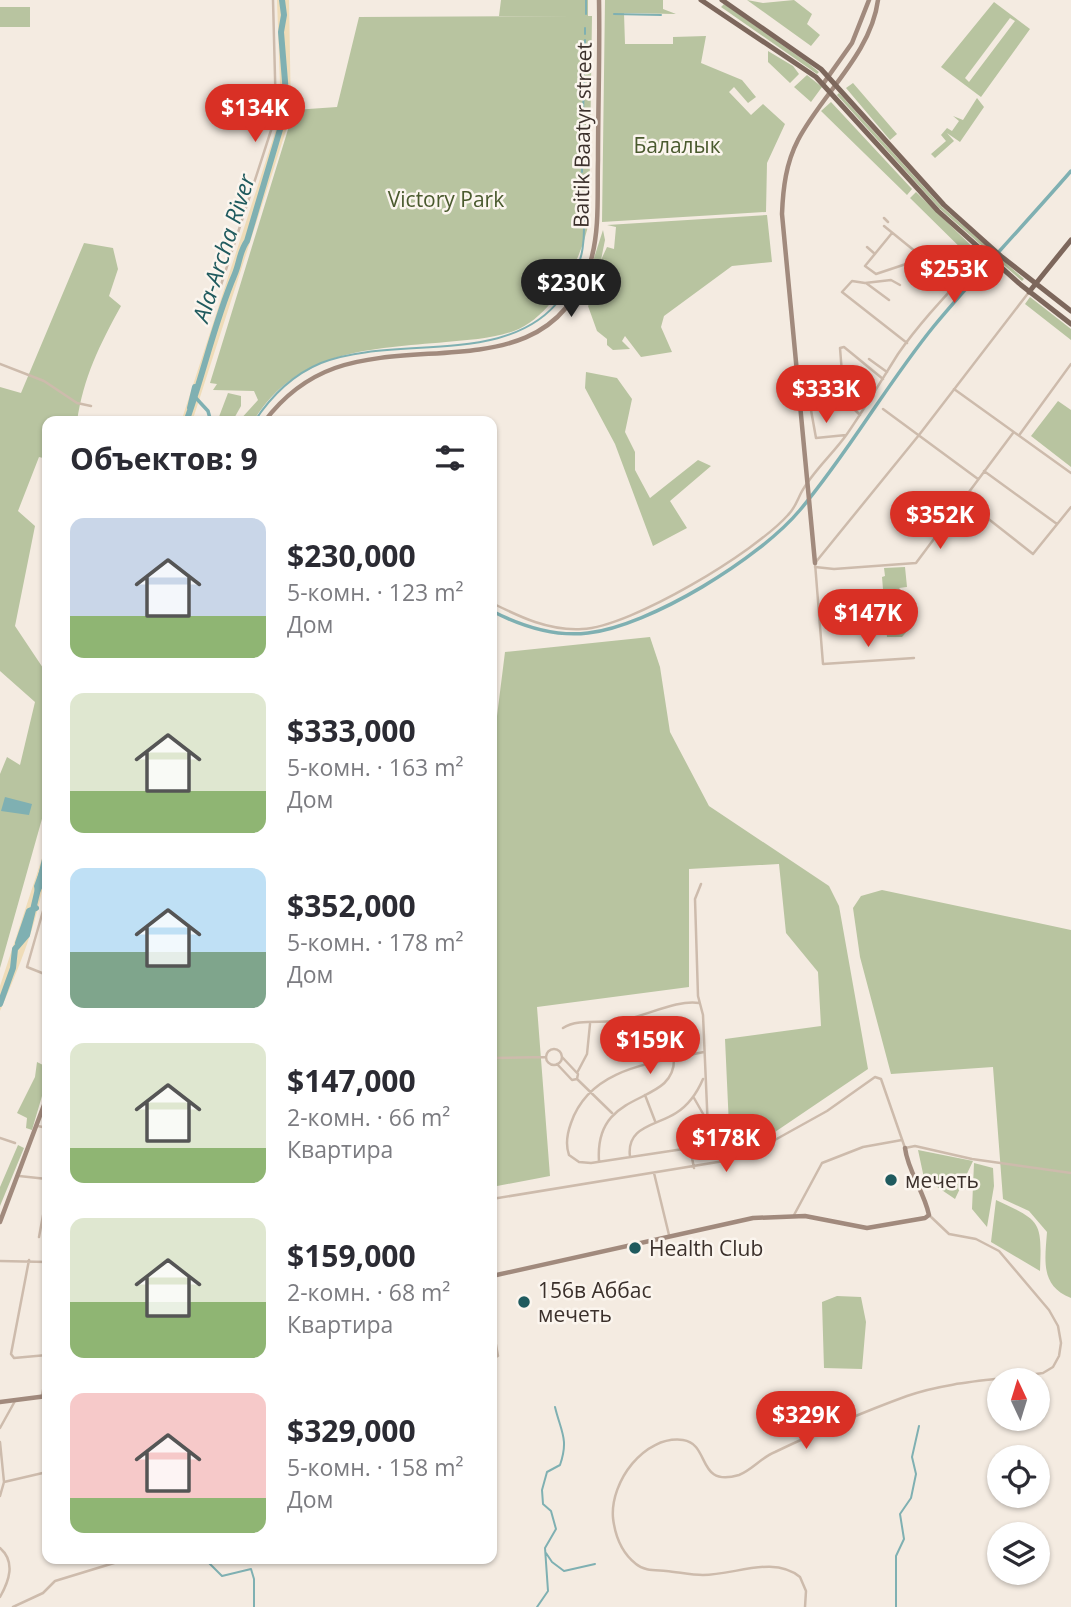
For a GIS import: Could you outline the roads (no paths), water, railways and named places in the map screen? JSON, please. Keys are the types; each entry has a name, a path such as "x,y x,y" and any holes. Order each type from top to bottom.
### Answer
{"main road":[{"path":"701,0 823,84 938,211 1029,292 1071,324"},
{"path":"713,6 720,0 829,77 944,205 1002,257 1071,311"},
{"path":"1029,292 1071,240"}],"street":[{"path":"221,285 276,115 273,0"},
{"name":"Baitik Baatyr street","path":"270,416 295,390 336,368 364,361 505,346 536,332 567,304 584,278 596,239 599,0"},
{"path":"823,84 864,20 869,0"},
{"path":"878,0 860,49 798,140 789,162 782,214 823,664 915,658"},
{"path":"864,20 871,23"},
{"path":"884,218 888,222"},
{"path":"884,226 916,252 906,264 876,274 865,266 892,233"},
{"path":"867,247 875,254"},
{"path":"497,606 517,616 545,625 582,629 608,624 667,597 746,549 788,516 808,484 860,415 906,343 986,254"},
{"path":"900,285 891,280 849,282 842,292 906,343"},
{"path":"865,283 888,300"},
{"path":"815,565 1029,292"},
{"path":"860,415 844,399 840,348 849,350 883,379"},
{"path":"869,359 887,372"},
{"path":"0,363 44,381 77,403 91,407"},
{"path":"1020,433 1071,364"},
{"path":"954,389 1013,433 1020,433 1071,473"},
{"path":"883,409 978,479"},
{"path":"811,410 816,438 846,435"},
{"path":"815,565 834,569 916,563 1013,433"},
{"path":"985,471 1057,524"},
{"path":"963,499 1033,554 1071,507"},
{"path":"701,884 695,899 699,1003 703,1015 704,1052 704,1075 706,1138 700,1145 690,1148 599,1161 579,1163 569,1155 566,1146 572,1119 590,1092 620,1072 704,1052"},
{"path":"42,914 27,967 42,973"},
{"path":"563,1028 574,1023 590,1024 654,1014 678,1003 699,1003"},
{"path":"590,1024 587,1054 577,1073 577,1079 613,1114"},
{"path":"497,1058 546,1057 554,1049 559,1050 577,1073"},
{"path":"546,1057 572,1080 577,1079"},
{"path":"557,1064 562,1057"},
{"path":"599,1161 600,1139 613,1114 625,1104 665,1084 673,1070 674,1059"},
{"path":"630,1157 632,1137 676,1113 693,1097 704,1075"},
{"path":"497,1198 730,1160 773,1141 827,1111 875,1077 881,1079 905,1148 906,1161 929,1215 949,1234 976,1239 999,1251 1049,1310 1058,1326 1061,1343 1059,1356 1053,1367 1043,1373 910,1395 771,1453 740,1474 712,1474 697,1448 686,1440 671,1440 642,1453 623,1476 613,1512 618,1540 627,1555 644,1569 703,1575 778,1566 800,1577 806,1591 805,1607"},
{"path":"645,1095 656,1122"},
{"path":"693,1097 706,1119"},
{"path":"0,1222 42,1113"},
{"path":"38,1126 42,1127"},
{"path":"0,1138 15,1143"},
{"path":"794,1215 822,1163 863,1146 902,1140"},
{"path":"905,1148 915,1146 972,1159 1071,1172 1071,1178"},
{"path":"690,1148 694,1168"},
{"path":"654,1172 669,1235"},
{"path":"19,1176 42,1179"},
{"path":"497,1275 753,1218 794,1215 867,1228 929,1215"},
{"path":"39,1237 42,1221"},
{"path":"29,1260 11,1354 13,1358 42,1355"},
{"path":"0,1261 42,1261"},
{"path":"0,1402 42,1397"},
{"path":"0,1428 15,1401"},
{"path":"0,1442 4,1482 0,1496"},
{"path":"3,1468 14,1479"},
{"path":"4,1482 42,1473"},
{"path":"0,1548 6,1555 10,1571 0,1597"},
{"path":"13,1607 43,1593 55,1581 111,1564"}],"water":[{"path":"5,797 32,804 29,815 1,811"}],"waterway":[{"name":"Ala-Archa River","path":"188,416 220,312 247,241 287,106 281,32 284,15 282,0"},
{"path":"586,0 586,14"},
{"path":"614,14 661,15"},
{"path":"585,28 585,34"},
{"path":"584,74 585,40"},
{"path":"582,149 584,80"},
{"path":"582,152 582,160"},
{"path":"582,163 582,172"},
{"path":"497,613 526,626 551,632 576,634 613,628 672,604 732,568 759,548 800,510 934,326 1071,171"},
{"path":"581,185 582,178"},
{"path":"258,416 283,387 321,363 382,350 482,342 512,334 539,320 561,298 580,261 584,235 581,193"},
{"name":"Ala-Archa River","path":"190,408 195,387"},
{"path":"195,397 209,416"},
{"name":"Ala-Archa River","path":"37,898 35,886 42,866"},
{"name":"Ala-Archa River","path":"0,1004 13,968 15,949 27,935 42,872"},
{"path":"39,892 42,886"},
{"path":"18,943 29,911 36,908"},
{"path":"537,1607 548,1591 545,1548 556,1529 551,1511 543,1504 542,1490 547,1472 560,1465 564,1448 555,1407"},
{"path":"896,1607 896,1556 904,1539 900,1514 911,1498 916,1474 912,1457 919,1426"},
{"path":"546,1553 552,1562 564,1571 595,1564"},
{"path":"210,1564 222,1576 251,1569 254,1579 254,1607"}],"place":[{"name":"мечеть","path":"891,1180"},
{"name":"Health Club","path":"635,1248"},
{"name":"156в Аббас мечеть","path":"524,1302"}],"park label":[{"name":"Балалык","path":"677,145"},
{"name":"Victory Park","path":"446,199"}]}
